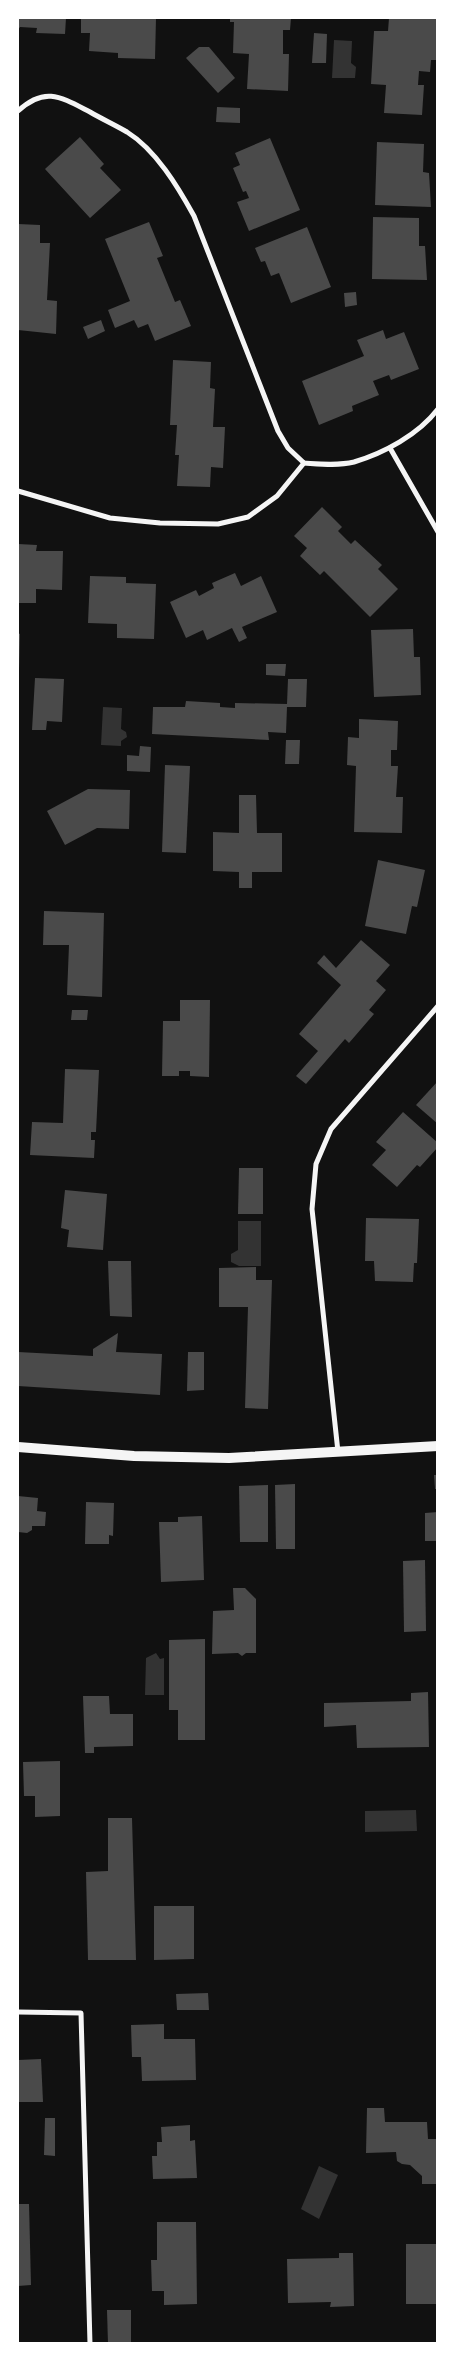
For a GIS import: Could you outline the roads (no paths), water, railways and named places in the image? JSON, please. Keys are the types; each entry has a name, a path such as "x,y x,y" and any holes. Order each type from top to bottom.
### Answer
{"main road":[{"path":"18,1447 134,1456 229,1458 438,1446"}],"street":[{"path":"18,111 42,96 60,96 129,133 156,158 177,184 194,216 278,431 288,448 304,463 353,462 390,448 428,421 438,409"},
{"path":"390,448 438,532"},
{"path":"18,491 110,518 160,523 218,524 248,517 277,496 304,463"},
{"path":"338,1452 312,1209 316,1164 331,1129 438,1006"},
{"path":"18,2012 81,2013 90,2344"}]}
